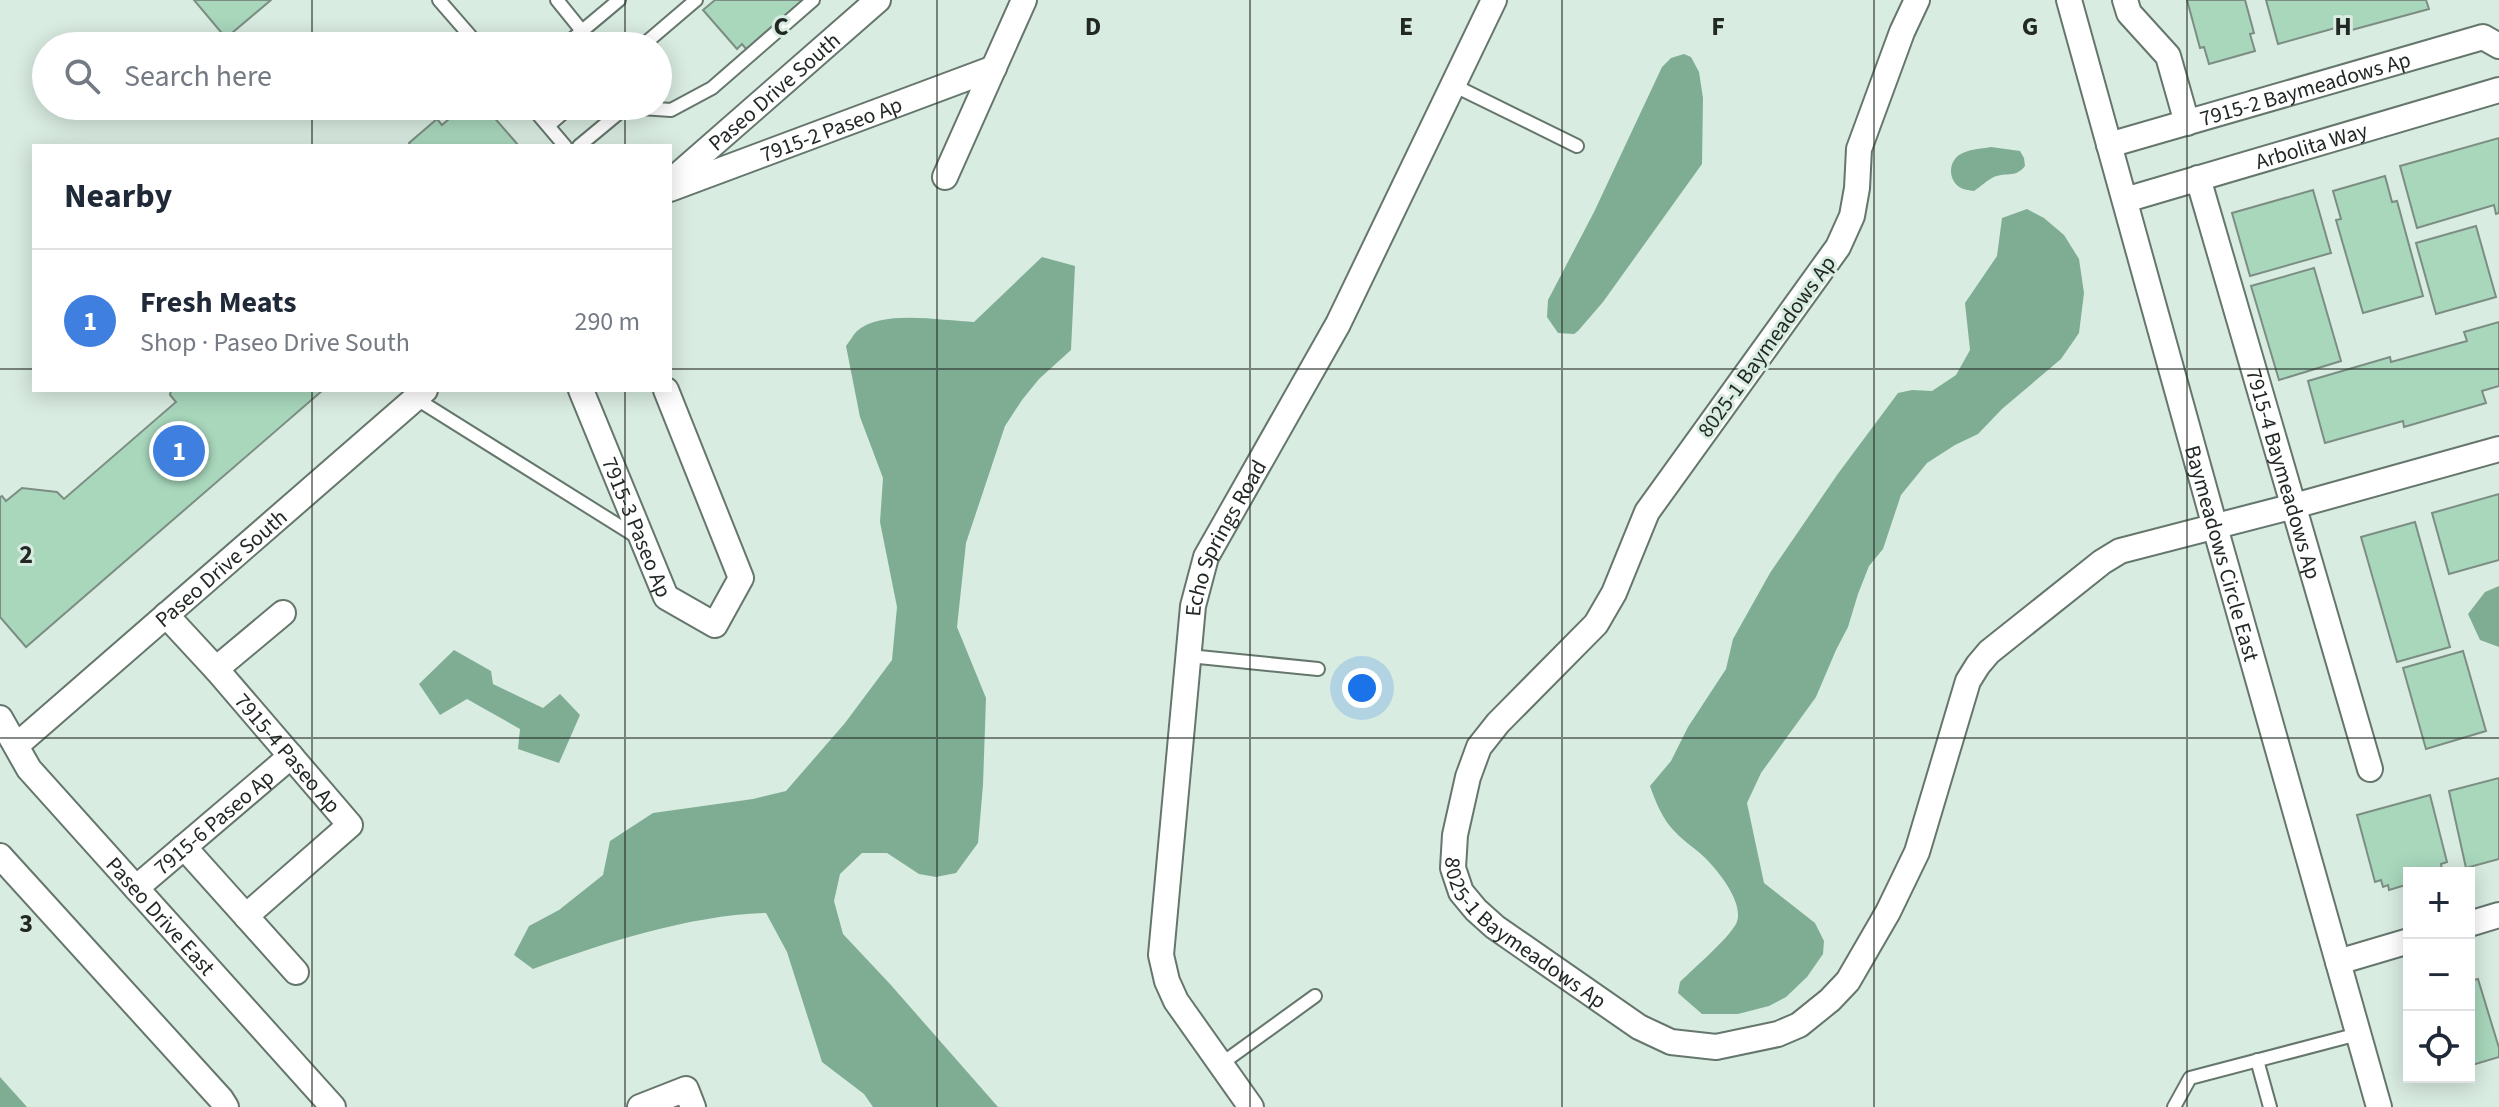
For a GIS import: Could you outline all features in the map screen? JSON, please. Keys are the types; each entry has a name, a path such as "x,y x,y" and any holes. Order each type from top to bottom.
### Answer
{"street":[{"name":"Paseo Drive South","path":"672,180 878,0"},
{"path":"945,177 1024,0"},
{"name":"Echo Springs Road","path":"1251,1107 1176,1001 1161,955 1193,606 1206,557 1338,324 1494,0"},
{"name":"8025-1 Baymeadows Ap","path":"1917,0 1859,149 1852,216 1838,247 1647,512 1601,617 1498,723 1479,747 1468,777 1455,835 1453,868 1461,892 1495,927 1639,1027 1671,1042 1716,1047 1778,1034 1799,1025 1848,981 1894,900 1917,852 1968,681 1989,652 2120,551 2499,449"},
{"name":"Baymeadows Circle East","path":"2069,0 2379,1107"},
{"path":"2125,0 2129,13 2168,56 2187,123"},
{"name":"7915-2 Baymeadows Ap","path":"2109,145 2483,37 2499,46"},
{"name":"7915-2 Paseo Ap","path":"672,188 994,68"},
{"name":"Arbolita Way","path":"2125,200 2499,90"},
{"name":"7915-4 Baymeadows Ap","path":"2198,178 2370,769"},
{"name":"7915-3 Paseo Ap","path":"582,392 666,597 715,625 741,578 667,392"},
{"name":"Paseo Drive South","path":"17,745 420,394"},
{"path":"216,669 283,613"},
{"name":"7915-4 Paseo Ap","path":"166,615 350,825 246,916"},
{"name":"Paseo Drive East","path":"0,718 29,769 333,1107"},
{"name":"7915-6 Paseo Ap","path":"136,888 291,756"},
{"path":"184,847 296,972"},
{"path":"0,856 226,1107"},
{"path":"2475,922 2499,915"},
{"path":"2338,962 2403,943"},
{"path":"640,1107 686,1089 693,1107"}],"lane":[{"path":"439,0 467,32"},
{"path":"557,0 582,31 619,0"},
{"path":"658,32 696,0"},
{"path":"672,109 712,88 813,0"},
{"path":"1453,85 1577,146"},
{"path":"543,120 563,144"},
{"path":"548,126 555,120"},
{"path":"581,144 610,120"},
{"path":"420,394 643,541"},
{"path":"1189,656 1318,669"},
{"path":"1221,1064 1315,996"},
{"path":"2174,1107 2190,1078 2358,1034"},
{"path":"2257,1060 2270,1107"}],"shaded area":[{"path":"1684,54 1691,57 1699,72 1703,98 1702,164 1603,302 1574,334 1558,333 1547,317 1548,300 1594,212 1662,67 1671,58"},
{"path":"1991,147 2020,151 2025,166 2014,174 1992,178 1974,191 1957,185 1951,172 1955,158"},
{"path":"2027,209 2044,218 2064,235 2079,259 2084,293 2079,333 2061,359 2002,409 1978,434 1927,463 1901,495 1883,549 1869,566 1848,627 1816,697 1761,773 1747,803 1764,883 1815,923 1824,941 1823,954 1807,977 1786,997 1769,1006 1738,1014 1702,1014 1678,993 1680,982 1736,924 1735,900 1715,869 1669,825 1650,786 1671,761 1688,727 1726,669 1733,639 1770,573 1898,393 1932,391 1956,375 1970,350 1965,303 1997,256 2002,218"},
{"path":"1042,257 1075,266 1071,350 1039,379 1005,426 966,543 957,627 986,698 978,843 956,873 936,877 919,874 887,853 862,853 840,874 834,901 843,934 998,1107 873,1107 864,1094 822,1062 787,952 766,913 678,925 618,940 533,969 514,955 529,926 559,910 603,875 610,841 653,813 753,799 786,791 845,723 892,660 897,607 880,522 883,478 860,417 846,346 857,331 881,320 913,318 974,322"},
{"path":"2499,586 2499,647 2480,640 2468,614 2485,592"},
{"path":"454,650 491,671 493,684 543,708 560,694 580,715 559,763 518,749 520,729 467,699 440,715 419,684"},
{"path":"0,1077 27,1107 0,1107"}],"building":[{"path":"194,0 271,0 233,32 221,32"},
{"path":"715,0 805,0 747,50 742,44 737,49 703,10"},
{"path":"2187,0 2245,0 2254,33 2250,34 2255,51 2209,64 2204,47 2200,48"},
{"path":"2266,0 2426,0 2429,9 2348,31 2346,25 2278,44"},
{"path":"436,120 442,125 448,120 496,120 517,144 409,143"},
{"path":"2499,138 2499,213 2496,214 2494,205 2417,228 2400,166"},
{"path":"2385,176 2392,202 2397,201 2423,296 2363,313 2336,220 2341,219 2333,191"},
{"path":"2313,190 2331,253 2250,276 2232,213"},
{"path":"2476,226 2496,297 2436,314 2416,243"},
{"path":"2314,268 2341,361 2279,380 2251,286"},
{"path":"2499,322 2499,386 2482,391 2486,403 2404,427 2403,421 2325,443 2308,381 2390,357 2391,362 2467,341 2464,332"},
{"path":"171,392 321,392 26,647 0,617 0,497 6,501 22,488 57,492 64,499 176,402"},
{"path":"2499,494 2499,560 2449,574 2432,513"},
{"path":"2415,522 2450,647 2397,662 2361,537"},
{"path":"2463,651 2486,731 2426,749 2403,668"},
{"path":"2499,778 2499,859 2466,867 2449,791"},
{"path":"2430,795 2447,862 2441,864 2442,867 2403,867 2403,886 2389,890 2388,885 2383,887 2381,880 2375,882 2357,815"},
{"path":"2478,979 2499,1057 2475,1064 2475,1011 2475,980"}],"place":[{"name":"Fresh Meats","path":"179,451"}]}
